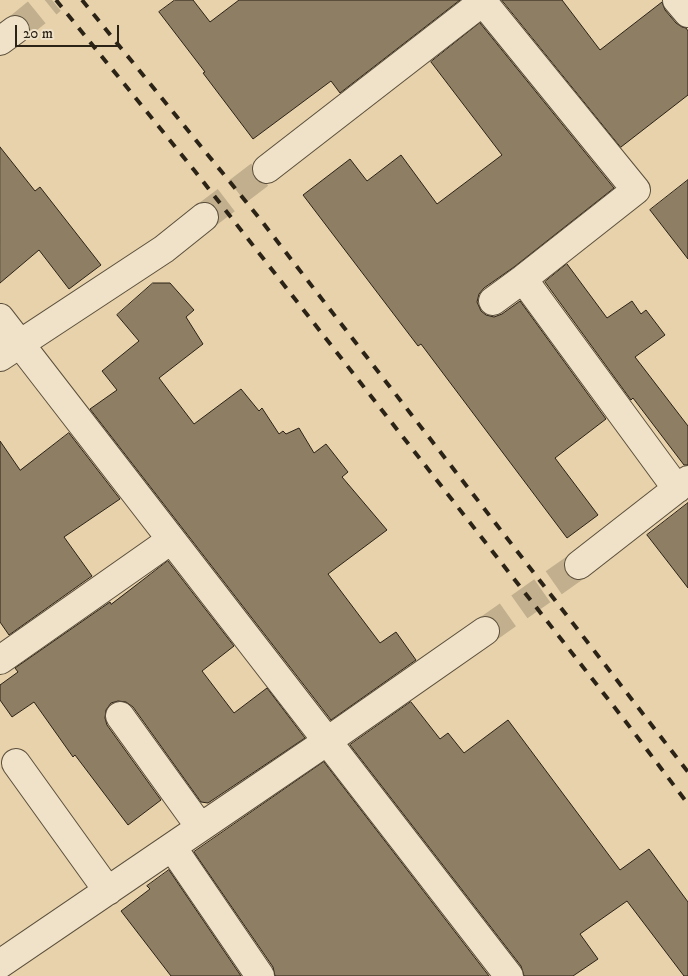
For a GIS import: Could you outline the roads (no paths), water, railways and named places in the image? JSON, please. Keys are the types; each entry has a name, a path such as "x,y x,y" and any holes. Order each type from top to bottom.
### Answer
{"street":[{"path":"678,0 688,14"},
{"path":"267,169 484,1 636,190 493,301"},
{"path":"10,350 164,249 204,217"},
{"path":"523,279 682,484 579,565"},
{"path":"0,318 10,350 171,540 509,976"},
{"path":"0,660 171,540"},
{"path":"0,964 326,742 485,631"},
{"path":"120,716 200,828"},
{"path":"16,763 108,891"},
{"path":"172,847 260,976"}],"tunnel":[{"path":"15,30 52,0"},
{"path":"204,217 267,169"},
{"path":"485,631 579,565"}],"railway":[{"path":"56,0 194,170 688,804"},
{"path":"82,0 260,219 688,772"}]}
